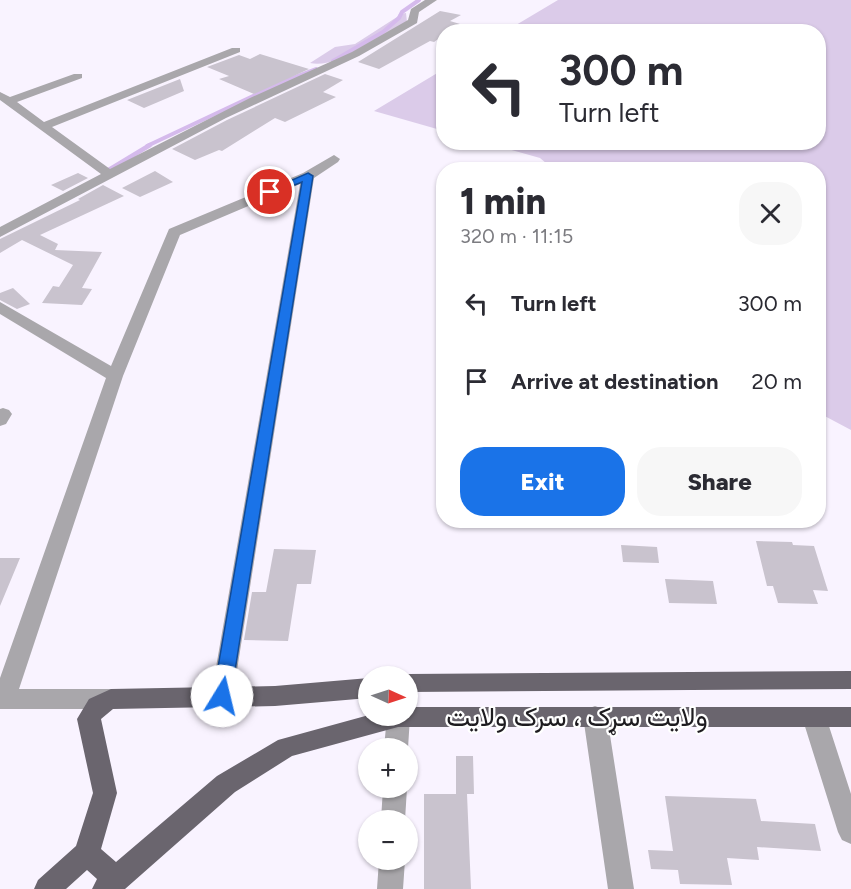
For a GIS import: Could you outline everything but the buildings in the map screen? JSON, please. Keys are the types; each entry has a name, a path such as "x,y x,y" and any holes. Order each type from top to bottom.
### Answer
{"main road":[{"name":"ولایت سړک ، سرک ولایت","path":"418,683 851,680"},
{"path":"47,889 87,853 105,793 89,718 99,704 111,699 276,696 358,688"},
{"name":"ولایت سړک ، سرک ولایت","path":"418,717 851,717"},
{"name":"ولایت سړک ، سرک ولایت","path":"111,884 226,784 286,747 364,726"},
{"path":"87,853 111,884"}],"street":[{"path":"0,233 111,175 149,152 270,92 379,44 413,21 414,11 432,0"},
{"path":"44,126 236,50"},
{"path":"4,98 78,76"},
{"path":"4,98 111,175"},
{"path":"111,699 2,699 7,668 115,376 174,232 308,176 334,159"},
{"path":"222,696 308,176"},
{"path":"0,307 115,376"},
{"path":"595,716 621,889"},
{"path":"813,717 851,832"},
{"path":"390,889 391,870"}],"shaded area":[{"path":"558,0 851,0 851,430 826,417 826,162 545,162 540,158 511,150 826,150 826,24 518,24"},
{"path":"406,13 407,22 360,50 333,61 321,64 310,63 335,47 355,44 399,14"},
{"path":"436,74 436,129 374,111"}],"waterway":[{"path":"333,61 383,32 399,18 402,12 419,0"},
{"path":"147,146 287,80 316,69"},
{"path":"107,171 150,145"}],"route":[{"path":"222,696 308,176 270,192"}]}
